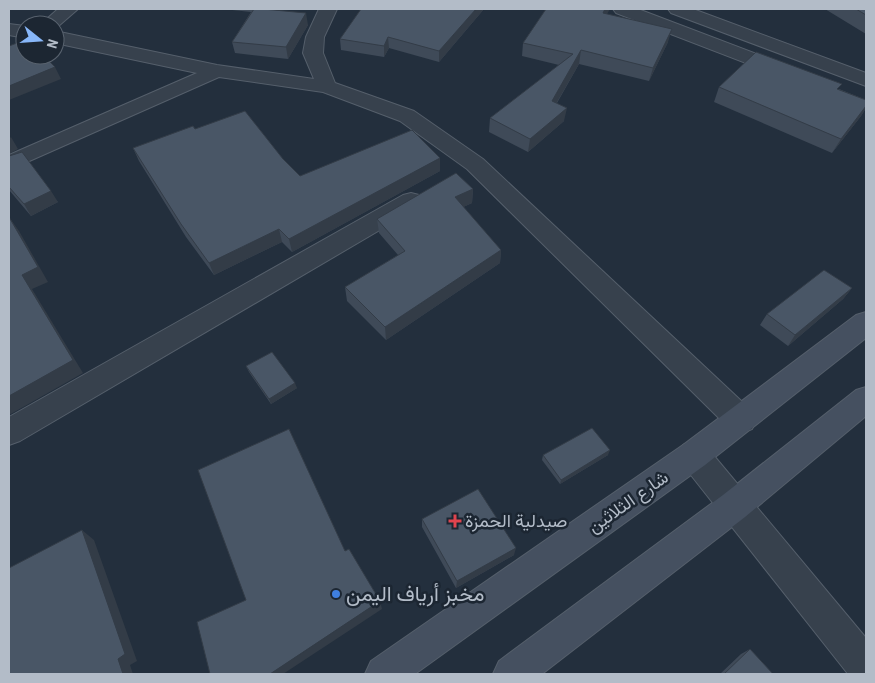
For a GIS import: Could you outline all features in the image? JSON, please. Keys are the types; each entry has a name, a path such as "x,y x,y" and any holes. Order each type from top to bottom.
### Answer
{"main road":[{"name":"شارع الثلاثين","path":"384,674 694,455 866,323"},
{"path":"512,674 734,506 866,399"}],"street":[{"path":"327,87 313,53 315,37 328,9"},
{"path":"622,9 803,79"},
{"path":"677,9 866,80"},
{"path":"65,38 217,71 327,87 407,116 475,164 741,420"},
{"path":"9,163 217,71"},
{"path":"9,432 475,164"},
{"path":"694,455 866,667"}],"building":[{"path":"254,9 306,13 286,47 232,42"},
{"path":"361,9 476,9 439,51 388,37 384,46 340,39"},
{"path":"546,9 605,9 603,13 672,29 653,68 581,50 552,101 567,108 530,139 490,118 573,54 523,43"},
{"path":"856,9 866,9 866,15"},
{"path":"15,44 15,65 53,65 55,67 9,86 9,46"},
{"path":"756,52 842,84 837,89 866,100 866,106 841,139 719,87"},
{"path":"245,111 283,159 300,176 412,130 440,158 289,239 279,229 209,263 181,224 133,148 193,126 195,129"},
{"path":"22,152 51,191 24,204 9,187 9,156"},
{"path":"456,173 473,189 455,197 501,250 385,327 345,287 405,251 377,219"},
{"path":"9,217 38,267 22,275 73,360 9,396"},
{"path":"824,270 852,288 795,335 767,314"},
{"path":"272,352 295,383 269,399 246,366"},
{"path":"592,428 610,450 561,480 543,455"},
{"path":"289,429 345,551 349,549 380,601 270,674 210,674 197,622 246,600 198,470"},
{"path":"478,489 516,548 457,581 422,519"},
{"path":"82,530 125,654 118,659 123,674 9,674 9,568"},
{"path":"750,649 773,674 724,674"}],"place":[{"name":"صيدلية الحمزة","path":"455,521"},
{"name":"مخبز أرياف اليمن","path":"336,594"}]}
